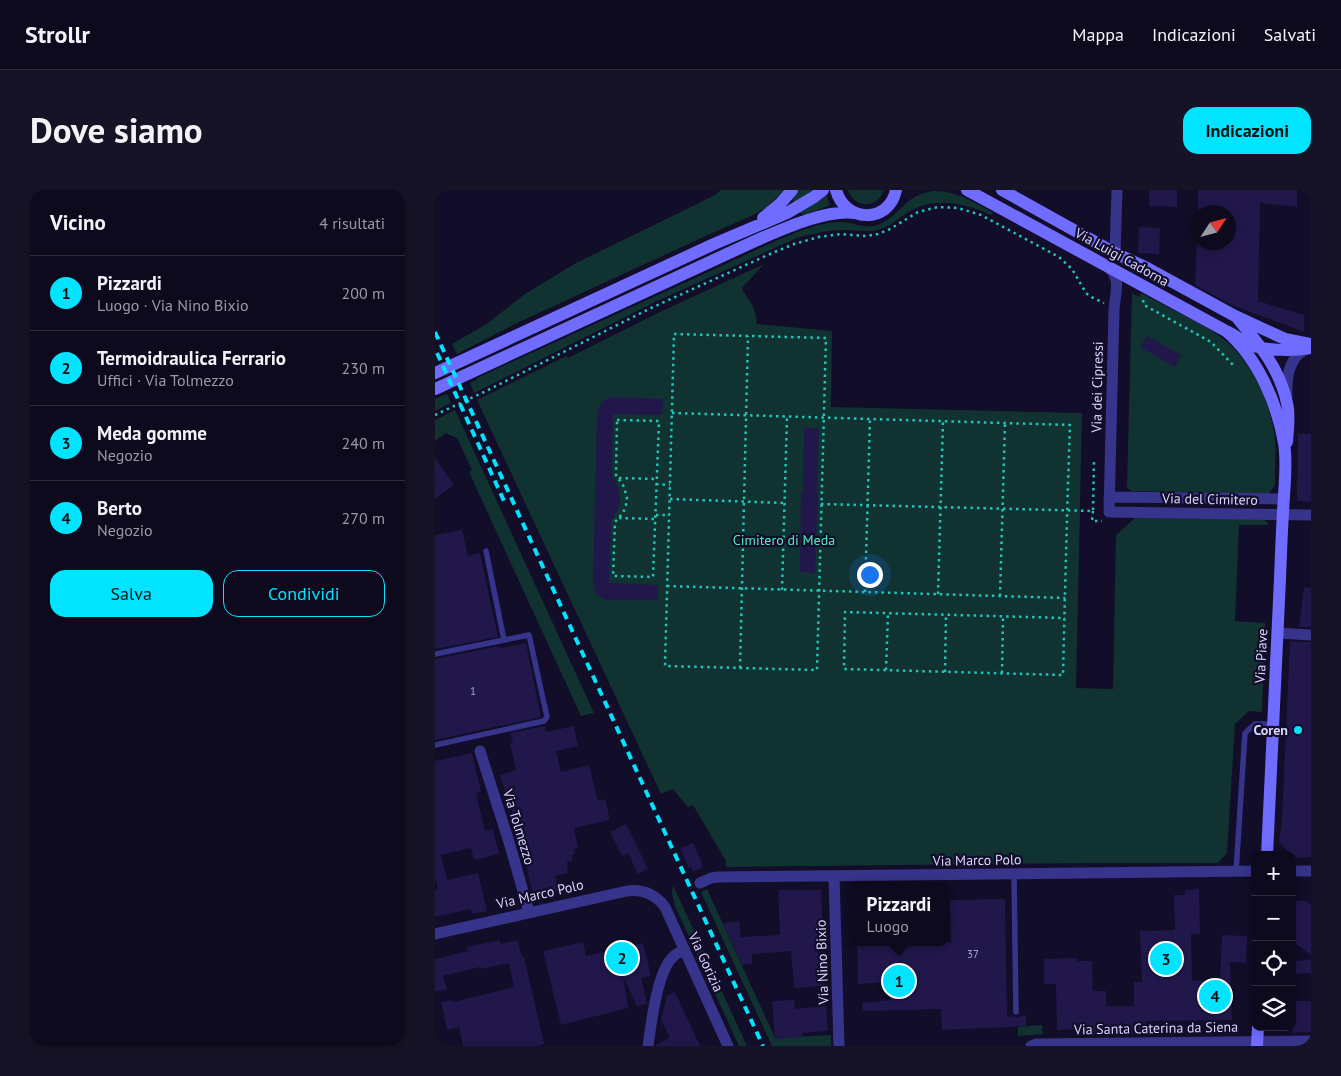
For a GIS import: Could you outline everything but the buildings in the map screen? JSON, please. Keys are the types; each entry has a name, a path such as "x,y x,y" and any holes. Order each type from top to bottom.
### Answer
{"street":[{"path":"748,228 780,204 791,190"},
{"path":"435,373 748,228 787,212 823,190"},
{"path":"836,190 843,204 855,214"},
{"path":"890,204 896,190"},
{"path":"435,389 755,241 795,225 836,213 846,212 872,215 882,211 908,190"},
{"name":"Via Luigi Cadorna","path":"967,190 1226,331 1235,334 1251,345 1289,350 1311,348"},
{"name":"Via Luigi Cadorna","path":"1002,190 1115,253 1147,268 1235,316 1285,339 1311,344"},
{"path":"1115,253 1117,190"},
{"name":"Via dei Cipressi","path":"1108,266 1117,278 1114,303 1109,517"},
{"name":"Via Luigi Cadorna","path":"1235,316 1262,347"},
{"name":"Via Piave","path":"1226,331 1235,339 1264,380 1280,427 1285,459"},
{"name":"Via Piave","path":"1262,347 1273,366 1287,401"},
{"name":"Via Piave","path":"1267,851 1285,459 1289,423 1287,376 1290,367 1300,353 1311,348"},
{"name":"Via del Cimitero","path":"1109,497 1284,500"},
{"name":"Via del Cimitero","path":"1109,517 1311,515"},
{"path":"1277,633 1311,635"},
{"name":"Via Tolmezzo","path":"480,751 529,912"},
{"path":"1296,871 1311,871"},
{"name":"Via Marco Polo","path":"700,883 718,877 1251,872"},
{"name":"Via Nino Bixio","path":"834,876 839,1046"},
{"name":"Via Marco Polo","path":"435,934 627,891 640,890 652,895"},
{"name":"Via Gorizia","path":"652,895 665,907 729,1046"},
{"path":"647,1046 655,1001 665,971 672,958 684,950"},
{"path":"1257,1044 1258,1031"},
{"name":"Via Santa Caterina da Siena","path":"1031,1046 1036,1044 1257,1044 1311,1041"}],"lane":[{"path":"485,552 504,640"},
{"path":"435,654 529,635 547,717 544,721 435,745"},
{"path":"1237,872 1245,733 1255,724 1273,724"},
{"path":"1014,874 1016,1012"}],"path":[{"path":"437,414 683,293 795,244 829,235 850,234 866,236 878,234 918,212 938,207 958,208 981,215 1059,257 1072,269 1082,287 1091,297 1107,304 1114,303"},
{"path":"1141,295 1144,305 1211,342 1235,366"},
{"path":"674,334 826,338 817,670 665,666 672,413 674,334"},
{"path":"740,668 748,336"},
{"path":"672,413 1070,425 1067,510 1065,618 1063,675 844,669 845,612 1065,618"},
{"path":"782,590 787,417"},
{"path":"865,592 870,419"},
{"path":"617,420 659,421 653,577 613,576 615,522 625,509 627,497 619,478 615,475 617,420"},
{"path":"938,594 943,421"},
{"path":"1000,596 1005,423"},
{"path":"1094,462 1092,521 1109,517"},
{"path":"619,478 657,480"},
{"path":"656,484 670,485"},
{"path":"669,499 785,503"},
{"path":"821,504 1093,511"},
{"path":"655,515 669,515"},
{"path":"619,518 655,519"},
{"path":"667,586 1065,598"},
{"path":"886,670 888,613"},
{"path":"945,672 946,615"},
{"path":"1002,674 1003,617"}],"green space":[{"path":"721,190 784,190 767,207 749,217 517,323 457,354 452,344 485,325 525,294 576,263 715,195"},
{"path":"798,190 815,190 794,202 792,199"},
{"path":"848,190 884,190 876,201 866,204 856,201"},
{"path":"935,191 958,195 993,213 991,215 970,207 949,203 928,204 907,213 878,230 833,231 797,238 655,302 474,393 470,383 477,380 477,378 780,239 832,222 875,226 888,220 910,200 925,193"},
{"path":"826,194 830,205 804,215 800,213 800,211"},
{"name":"Cimitero di Meda","path":"764,264 742,288 753,306 757,324 832,331 831,407 1082,413 1076,688 1113,689 1116,535 1135,518 1264,519 1269,525 1239,525 1235,621 1265,623 1262,712 1249,711 1235,724 1227,853 1218,863 726,867 726,861 693,805 688,807 673,789 661,794 477,400 566,356 568,358 660,312"},
{"path":"1132,293 1139,297 1141,293 1214,332 1233,347 1251,370 1269,410 1275,438 1275,484 1268,494 1131,491 1127,487"},
{"path":"447,394 451,403 435,411 435,399"},
{"path":"455,410 594,713 581,716 469,472 472,470 457,438 446,433 435,441 435,420"},
{"path":"673,885 747,1046 739,1046 675,906 672,894"},
{"path":"707,889 775,1038 831,1035 831,1046 772,1046 701,892"},
{"path":"1042,1025 1043,1034 1018,1036 1018,1027"}],"railway":[{"path":"435,332 763,1046"},
{"path":"437,353 504,501"}],"place":[{"name":"Coren","path":"1298,730"},
{"name":"Termoidraulica Ferrario","path":"622,958"},
{"name":"Meda gomme","path":"1166,959"},
{"name":"Pizzardi","path":"899,981"},
{"name":"Berto","path":"1215,996"}]}
